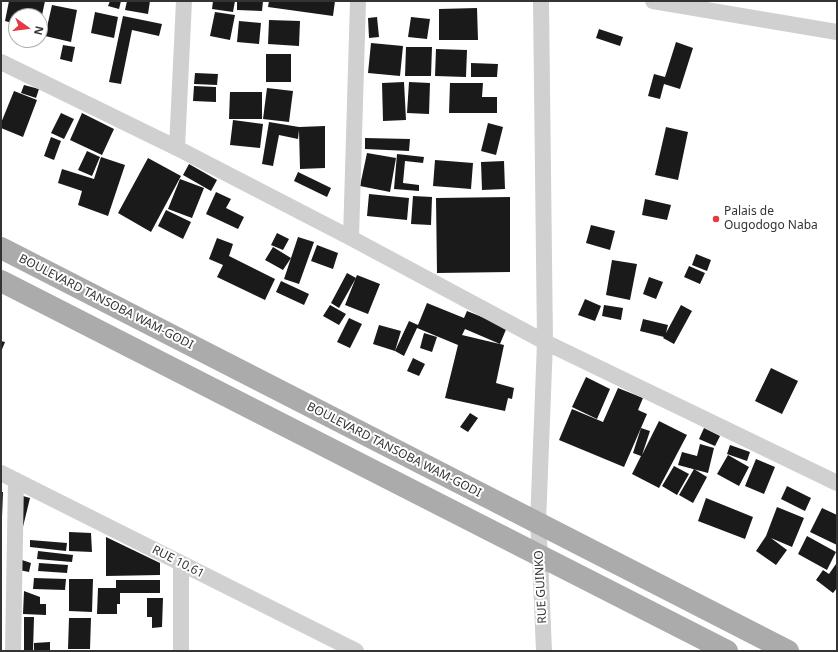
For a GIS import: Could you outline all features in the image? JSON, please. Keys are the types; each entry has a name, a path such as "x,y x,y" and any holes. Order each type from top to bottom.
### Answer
{"main road":[{"name":"BOULEVARD TANSOBA WAM-GODI","path":"1,248 788,651"},
{"path":"1,281 727,651"}],"street":[{"path":"178,148 184,1"},
{"path":"351,238 358,1"},
{"name":"RUE GUINKO","path":"541,1 545,342 538,523 544,651"},
{"path":"653,1 837,32"},
{"path":"1,62 178,148 351,238 545,342 837,483"},
{"name":"RUE 10.61","path":"1,473 352,650"},
{"path":"9,644 16,480"},
{"path":"181,564 181,651"}],"building":[{"path":"9,1 45,1 44,8 8,8 8,22 5,21"},
{"path":"110,1 121,1 119,9 108,6"},
{"path":"127,1 150,1 148,14 125,10"},
{"path":"213,1 235,1 233,12 212,9"},
{"path":"237,1 263,1 262,11 237,10"},
{"path":"269,1 335,1 333,16 268,7"},
{"path":"52,5 77,10 71,42 48,37 48,23"},
{"path":"477,8 478,40 439,40 439,9"},
{"path":"95,12 118,17 114,38 91,33"},
{"path":"215,12 235,15 230,40 210,36"},
{"path":"123,16 162,24 159,36 132,30 121,84 109,82"},
{"path":"377,17 379,37 369,38 368,18"},
{"path":"411,17 430,19 427,39 408,37"},
{"path":"269,20 300,21 299,46 268,44"},
{"path":"239,21 261,23 259,44 237,42"},
{"path":"599,29 623,37 620,46 596,38"},
{"path":"676,42 693,48 680,89 664,84 660,99 648,96 654,74 665,77"},
{"path":"371,43 403,46 400,76 368,73"},
{"path":"63,45 75,47 72,62 60,59"},
{"path":"406,47 432,47 431,76 405,76"},
{"path":"436,49 467,50 466,77 435,76"},
{"path":"266,54 291,54 291,82 266,82"},
{"path":"471,63 498,64 497,77 471,77"},
{"path":"195,73 218,74 217,85 194,84"},
{"path":"404,82 406,120 383,121 382,83"},
{"path":"409,82 430,83 429,114 407,113"},
{"path":"450,83 483,83 482,97 497,97 497,113 449,113"},
{"path":"24,85 39,89 36,98 21,93"},
{"path":"194,86 216,87 216,102 193,101"},
{"path":"267,88 293,91 289,122 263,119"},
{"path":"14,91 37,100 23,137 1,128 1,123"},
{"path":"230,92 262,92 262,119 229,119"},
{"path":"61,113 74,119 64,139 51,133"},
{"path":"82,113 114,129 102,155 70,140"},
{"path":"233,120 263,124 260,148 230,145"},
{"path":"269,122 299,127 325,126 325,168 300,169 299,130 298,139 279,135 273,166 262,164"},
{"path":"488,123 503,127 496,155 481,151"},
{"path":"666,127 688,132 678,180 655,175"},
{"path":"51,137 61,141 54,160 44,156"},
{"path":"365,138 410,139 409,151 365,149"},
{"path":"87,151 100,157 92,176 78,170"},
{"path":"367,153 396,158 390,192 360,186"},
{"path":"397,154 424,157 423,163 405,161 403,183 419,185 419,191 394,189"},
{"path":"101,157 125,165 108,216 78,205 82,191 58,183 62,169 94,179"},
{"path":"148,158 181,176 151,232 118,213"},
{"path":"435,160 473,163 471,189 433,186"},
{"path":"504,161 505,189 482,190 481,162"},
{"path":"189,164 217,180 211,191 183,175"},
{"path":"298,172 331,188 327,197 294,181"},
{"path":"180,179 204,188 192,218 168,209"},
{"path":"216,192 231,199 226,208 244,217 238,229 206,214"},
{"path":"369,194 409,198 407,220 367,216"},
{"path":"413,196 432,197 431,225 411,224"},
{"path":"510,197 510,272 437,273 436,198"},
{"path":"645,199 671,205 667,220 642,215"},
{"path":"166,210 191,222 183,239 158,226"},
{"path":"591,225 615,231 610,250 586,243"},
{"path":"277,233 289,239 283,250 271,245"},
{"path":"298,237 314,242 299,284 284,279"},
{"path":"217,238 233,244 229,256 275,279 265,300 217,277 223,265 209,259"},
{"path":"317,245 338,253 333,269 311,261"},
{"path":"273,247 291,258 283,270 265,260"},
{"path":"696,254 711,260 707,271 692,265"},
{"path":"612,260 637,264 630,300 606,295"},
{"path":"689,266 705,273 700,284 684,277"},
{"path":"347,273 356,278 339,308 331,303"},
{"path":"357,275 380,284 368,314 345,305"},
{"path":"649,277 663,282 656,299 643,294"},
{"path":"281,281 309,294 304,305 276,292"},
{"path":"585,299 601,306 595,321 578,315"},
{"path":"427,303 464,318 467,311 507,327 500,344 465,329 462,335 504,345 496,383 514,388 512,399 508,398 505,411 445,398 458,345 417,328 404,356 395,351 409,321 418,325"},
{"path":"330,305 346,314 339,325 323,316"},
{"path":"604,305 623,308 621,320 602,316"},
{"path":"681,305 692,311 674,344 663,338 664,337 640,331 643,319 668,325 666,333"},
{"path":"349,318 362,324 350,348 337,342"},
{"path":"379,325 401,331 395,351 373,344"},
{"path":"424,333 437,337 432,352 420,348"},
{"path":"1,341 5,342 1,352"},
{"path":"413,358 425,364 419,376 407,371"},
{"path":"771,368 798,381 782,414 755,401"},
{"path":"586,377 610,389 597,419 572,407"},
{"path":"618,388 643,398 638,410 647,414 624,467 559,440 572,409 603,422"},
{"path":"470,413 478,418 468,432 460,427"},
{"path":"659,421 687,435 659,488 632,474 641,456 633,453 641,428 650,431 642,455"},
{"path":"704,428 720,436 715,446 699,439"},
{"path":"700,444 714,448 708,473 678,465 682,452 697,456"},
{"path":"730,445 750,452 747,461 727,454"},
{"path":"728,455 749,467 739,486 717,474"},
{"path":"756,459 775,467 764,494 745,486"},
{"path":"674,466 689,474 677,495 662,486"},
{"path":"694,469 707,477 693,503 679,495"},
{"path":"787,486 811,498 805,511 781,499"},
{"path":"1,492 3,492 2,517 1,517"},
{"path":"23,496 30,498 21,535"},
{"path":"706,498 753,517 745,539 698,521"},
{"path":"777,507 804,518 792,547 771,538 787,550 776,565 756,551 766,536"},
{"path":"822,508 837,515 837,545 810,532"},
{"path":"69,532 91,533 92,552 69,551"},
{"path":"807,536 836,552 827,570 798,554"},
{"path":"106,537 160,563 160,575 106,576"},
{"path":"30,540 67,543 66,551 30,547"},
{"path":"38,551 73,555 72,562 37,559"},
{"path":"22,560 31,563 29,572 19,570"},
{"path":"39,563 68,565 67,573 38,571"},
{"path":"836,564 837,588 833,593 816,580 823,570 829,574"},
{"path":"34,578 66,579 65,590 33,589"},
{"path":"69,579 93,579 92,612 69,611"},
{"path":"116,580 160,580 160,593 120,593 120,604 117,604 117,614 97,614 98,588 116,588"},
{"path":"24,591 40,597 40,604 46,604 46,615 23,614"},
{"path":"147,598 163,598 162,627 152,628 152,617 147,617"},
{"path":"24,617 34,617 33,651 24,651"},
{"path":"69,618 91,618 90,649 68,649"},
{"path":"50,642 50,651 34,651 34,643"}],"place":[{"name":"Palais de Ougodogo Naba","path":"716,219"}]}
